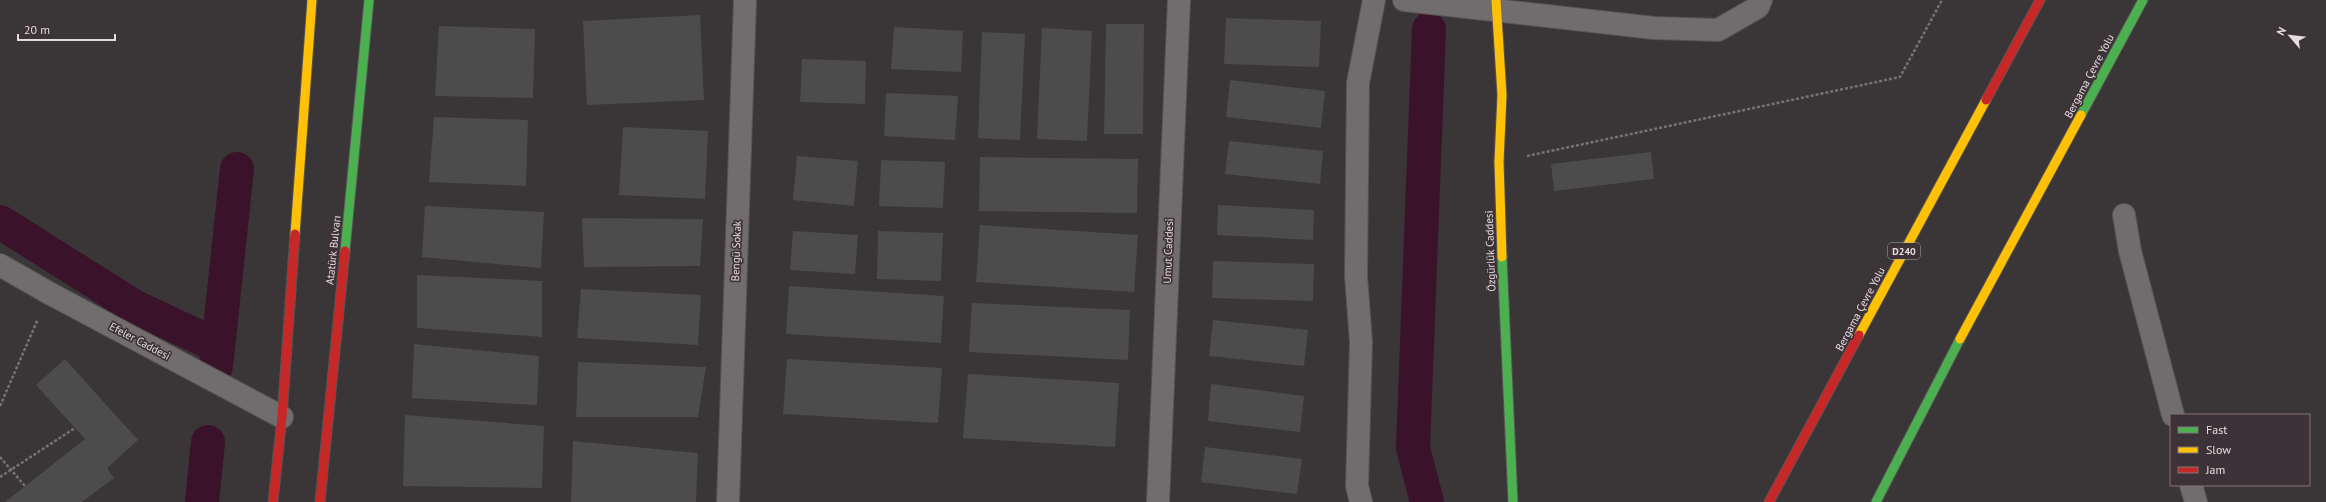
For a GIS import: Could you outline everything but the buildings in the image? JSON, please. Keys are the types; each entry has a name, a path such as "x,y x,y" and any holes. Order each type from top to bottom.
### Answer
{"main road":[{"path":"273,502 282,416 312,0"},
{"name":"Atatürk Bulvarı","path":"320,502 369,0"},
{"name":"Bergama Çevre Yolu","path":"1768,502 2040,0"},
{"name":"Bergama Çevre Yolu","path":"1876,502 1946,365 2143,0"},
{"name":"Özgürlük Caddesi","path":"1497,5 1502,95 1499,162 1513,502"}],"street":[{"name":"Bengü Sokak","path":"728,502 744,0"},
{"name":"Umut Caddesi","path":"1158,502 1179,0"},
{"path":"1361,502 1357,486 1361,342 1356,276 1358,83 1374,0"},
{"path":"1404,0 1497,5 1654,28 1718,30 1758,7 1761,0"},
{"path":"2124,215 2130,251 2173,414"},
{"name":"Efeler Caddesi","path":"0,265 49,294 282,416"},
{"path":"2191,486 2196,502"}],"path":[{"path":"1499,162 1900,77 1942,0"},
{"path":"0,406 49,294"},
{"path":"0,477 74,428"},
{"path":"0,457 25,486"}],"waterway":[{"path":"1427,502 1413,448 1429,29"},
{"path":"216,366 237,169"},
{"path":"0,222 135,307 218,346"},
{"path":"202,502 208,442"}],"traffic: fast":[{"path":"345,251 369,0"},
{"path":"2081,115 2143,0"},
{"path":"1502,257 1513,502"},
{"path":"1876,502 1960,339"}],"traffic: slow":[{"path":"295,234 312,0"},
{"path":"1496,0 1502,95 1499,162 1502,257"},
{"path":"1859,335 1986,100"},
{"path":"1960,339 2081,115"}],"traffic: jam":[{"path":"1986,100 2040,0"},
{"path":"273,502 282,417 295,234"},
{"path":"320,502 345,251"},
{"path":"1769,502 1859,335"}]}
